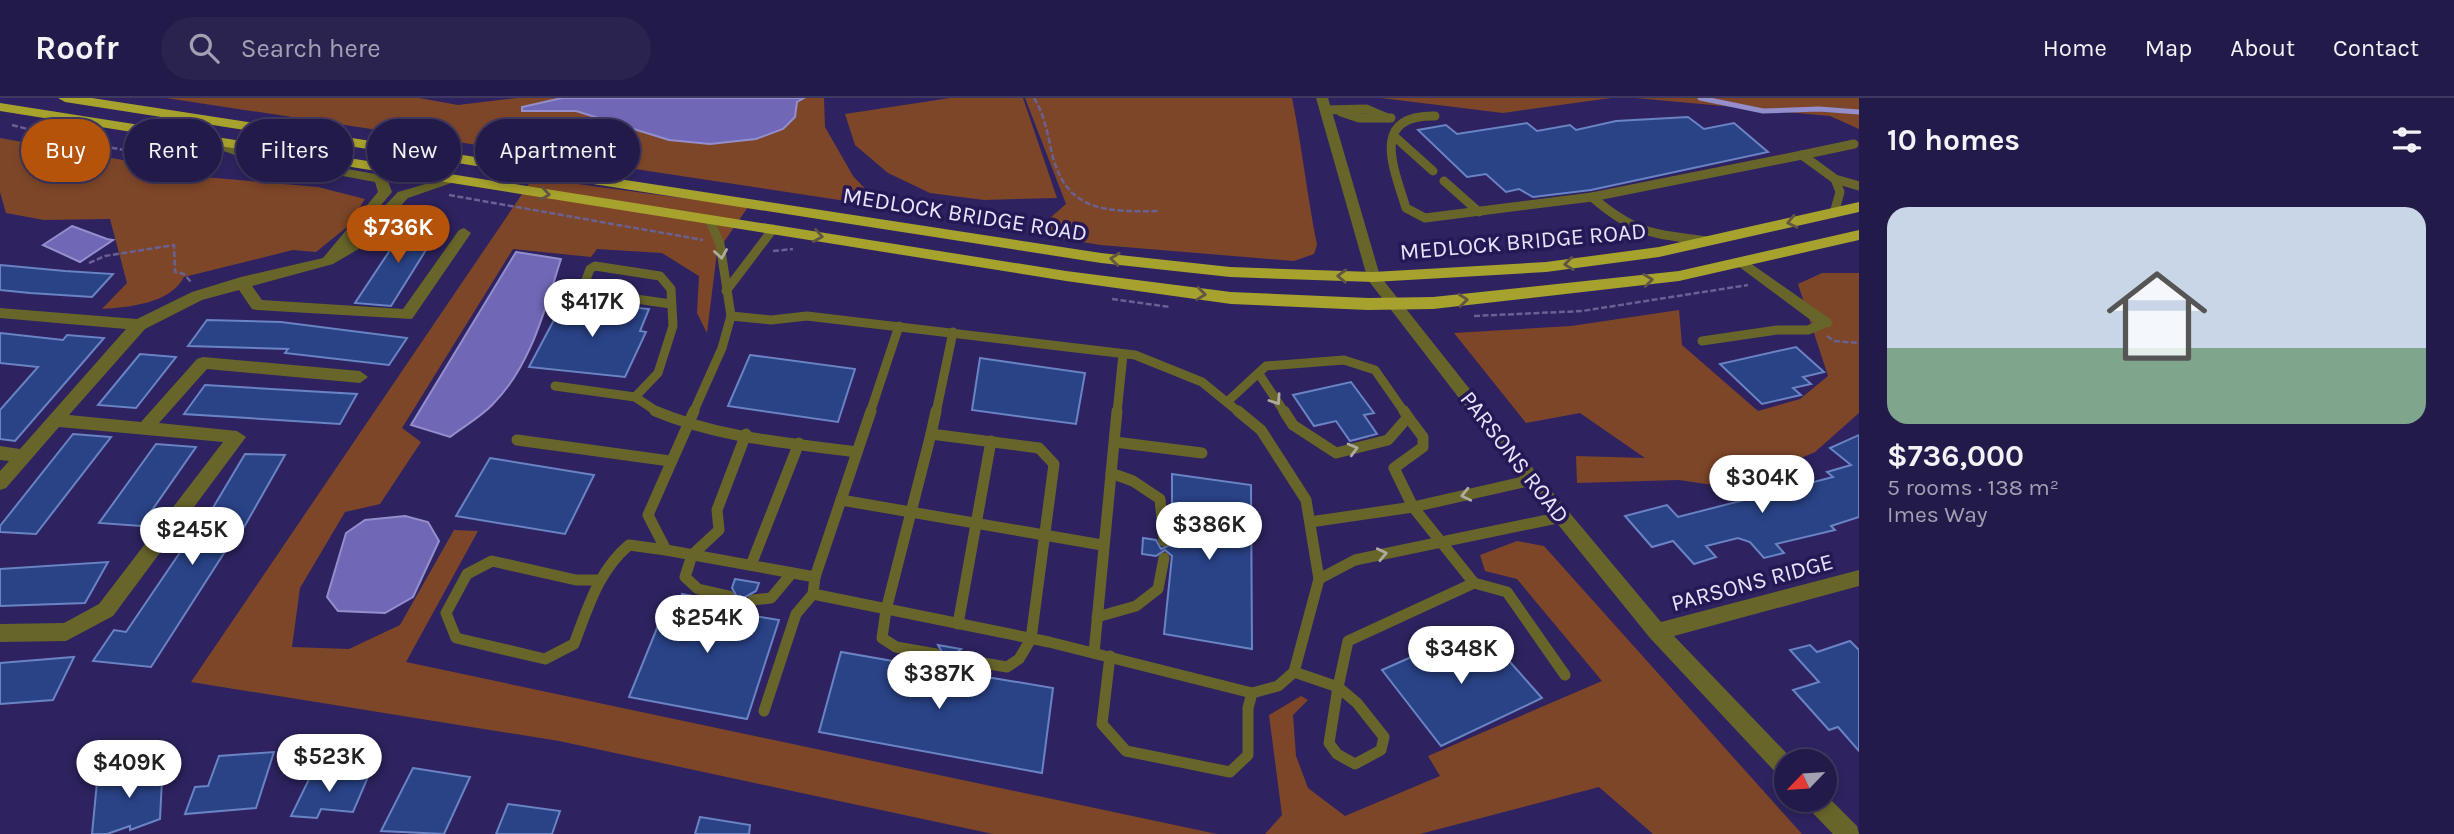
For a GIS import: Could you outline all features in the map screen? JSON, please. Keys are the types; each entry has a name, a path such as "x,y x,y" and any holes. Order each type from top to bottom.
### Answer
{"highway":[{"name":"MEDLOCK BRIDGE ROAD","path":"65,98 1101,258 1230,272 1373,277 1546,267 1659,252 1859,207"},
{"name":"MEDLOCK BRIDGE ROAD","path":"0,107 124,126"},
{"name":"MEDLOCK BRIDGE ROAD","path":"222,141 367,165"},
{"name":"MEDLOCK BRIDGE ROAD","path":"461,181 1066,276 1231,298 1395,304 1535,294 1679,276 1859,235"}],"street":[{"name":"PARSONS ROAD","path":"1324,104 1373,277 1532,480 1657,632 1774,755"},
{"name":"MEDLOCK BRIDGE ROAD","path":"222,146 240,153 381,179 385,192 328,261"},
{"path":"0,483 139,325 197,296 241,282 328,261 357,244 403,195 446,182"},
{"path":"241,282 257,305 407,315 464,233"},
{"path":"1743,263 1825,323"},
{"path":"0,313 139,325"},
{"path":"145,428 203,363 360,377"},
{"path":"0,633 66,632 106,610 237,437 53,420"},
{"path":"0,453 22,456"},
{"name":"PARSONS RIDGE","path":"1657,632 1859,578"},
{"path":"1828,812 1849,834"}],"lane":[{"path":"1324,104 1349,117 1382,121 1387,118 1401,119 1409,115 1435,116"},
{"path":"1401,119 1394,136 1390,160 1406,208 1425,218 1592,197 1854,144"},
{"path":"1394,136 1433,171"},
{"path":"1802,155 1835,178 1859,186"},
{"path":"1834,213 1840,192 1835,178"},
{"path":"1444,181 1479,212"},
{"path":"1592,197 1620,221 1646,233 1708,241"},
{"path":"666,550 648,515 722,348 731,316 720,244 709,219"},
{"path":"726,291 774,229"},
{"path":"635,397 658,373 673,326 671,289 660,276 595,266 590,269 583,288 587,292 671,304"},
{"path":"731,316 771,320 807,316 1135,355 1202,382 1261,430 1306,500 1319,579 1294,671 1278,685 1252,693 1110,656 813,593"},
{"path":"1702,341 1777,330 1808,330 1825,323"},
{"path":"764,711 796,614 813,593 815,577 899,326"},
{"path":"936,654 896,647 882,638 886,610 932,434 953,332"},
{"path":"1094,653 1102,545 1123,354"},
{"path":"1227,402 1266,366 1344,360 1375,370 1423,437 1423,447 1416,454 1399,460 1394,468 1413,507 1474,583 1507,592 1566,675"},
{"path":"1259,374 1293,425 1336,453 1388,440 1408,417"},
{"path":"555,386 635,397 645,408 686,425 857,452"},
{"path":"729,596 698,589 685,577 692,555 719,530 717,510 746,434"},
{"path":"932,434 1039,447 1054,464 1031,639 1019,659 1007,667 959,659"},
{"path":"517,440 670,461"},
{"path":"958,624 991,441"},
{"path":"1115,442 1202,453"},
{"path":"751,565 799,443"},
{"path":"1111,473 1133,481 1160,499 1164,541"},
{"path":"1310,522 1413,507 1532,480"},
{"path":"841,500 1102,545"},
{"path":"1319,579 1354,560 1562,517"},
{"path":"599,580 576,580 492,561 467,574 446,613 456,638 545,659 574,644 599,580 616,554 629,545 815,577"},
{"path":"1097,617 1136,606 1158,589 1164,558"},
{"path":"753,600 771,598 792,573"},
{"path":"1294,671 1338,687 1357,703 1384,737 1381,750 1356,764 1337,754 1329,743 1338,687 1348,641 1474,583"},
{"path":"1110,656 1102,724 1126,751 1230,772 1248,755 1248,708 1252,693"}],"path":[{"path":"1034,98 1048,129 1060,184 1075,200 1121,212 1159,211"},
{"path":"89,263 105,256 174,245 174,272 190,278 197,296"}],"shaded area":[{"path":"166,98 419,98 458,105 517,98 824,98 825,127 853,176 871,195 859,203 640,170 640,119 475,119 475,145 461,143 461,119 367,119 367,128 353,126 353,119 305,119"},
{"path":"562,98 804,98 797,102 795,117 783,129 756,139 710,144 669,140 640,131 640,119 602,119 576,111 522,111 522,107"},
{"path":"950,98 1023,98 1057,198 984,200 930,193 888,173 855,145 845,114"},
{"path":"1025,98 1292,98 1317,245 1314,254 1294,261 1100,245 1047,236 1050,218 1066,204"},
{"path":"1381,98 1611,98 1503,113"},
{"path":"1636,98 1859,98 1859,129 1830,116"},
{"path":"0,138 21,142 21,182 110,182 110,158 124,160 124,182 222,182 222,179 236,180 236,182 318,187 365,199 347,227 316,252 293,250 184,277 178,286 159,298 136,305 102,309 127,283 110,219 44,220 6,213 0,192"},
{"path":"530,182 563,182 748,207 717,252 707,333 697,313 699,276 662,253 597,249 591,257 513,249 402,428 421,442 380,504 345,512 300,588 292,647 349,649 400,625 454,530 478,531 406,662 1217,834 993,834 559,741 191,682"},
{"path":"72,226 113,240 80,262 43,245"},
{"path":"516,252 561,259 535,336 517,372 488,409 450,437 411,425"},
{"path":"1822,273 1859,273 1859,413 1815,452 1733,488 1679,480 1577,483 1576,456 1645,458 1580,413 1526,423 1454,333 1571,326 1679,310 1682,345 1758,411 1800,399 1828,376 1798,284"},
{"path":"405,516 428,522 439,541 413,597 385,613 338,611 327,597 346,533 365,520"},
{"path":"1517,541 1544,546 1774,803 1774,812 1782,812 1802,834 1653,834 1599,787 1420,834 1265,834 1282,815 1269,715 1301,696 1308,700 1293,715 1296,756 1308,788 1345,816 1440,776 1428,756 1602,681 1517,579 1485,571 1480,555"}],"building":[{"path":"1688,117 1704,129 1734,123 1768,152 1591,190 1533,197 1519,189 1506,192 1486,174 1467,177 1418,130 1446,125 1457,134 1527,123 1537,131 1570,125 1576,130 1616,121"},
{"path":"408,223 441,226 391,306 355,303"},
{"path":"0,265 113,274 92,297 30,293 0,290"},
{"path":"564,301 649,309 640,331 646,332 625,377 529,367"},
{"path":"207,320 281,322 407,338 389,365 285,353 288,349 188,346"},
{"path":"0,333 63,340 67,335 104,338 15,441 0,439 0,410 38,367 0,363"},
{"path":"1796,347 1824,372 1803,377 1811,384 1793,388 1801,395 1762,404 1720,364"},
{"path":"140,354 176,357 136,408 98,405"},
{"path":"750,355 855,369 838,422 728,406"},
{"path":"980,358 1085,373 1076,424 972,410"},
{"path":"1351,382 1374,413 1364,415 1377,434 1350,441 1336,421 1314,426 1293,395"},
{"path":"205,385 357,394 340,424 184,414"},
{"path":"73,434 111,437 36,534 0,532 0,526"},
{"path":"1859,435 1859,517 1831,526 1835,530 1776,544 1784,553 1764,558 1750,542 1738,538 1706,546 1716,557 1694,564 1673,541 1652,547 1625,516 1667,505 1678,517 1833,477 1827,472 1851,465 1830,448"},
{"path":"156,444 196,447 141,526 99,523"},
{"path":"245,454 285,455 239,536 235,536 151,667 93,661 114,630 126,632 183,548 189,548"},
{"path":"490,458 594,475 565,534 456,516"},
{"path":"1172,474 1251,485 1252,649 1164,634 1172,556 1165,550 1156,556 1142,554 1143,538 1156,540 1161,549 1172,544"},
{"path":"108,562 85,603 0,606 0,569"},
{"path":"735,579 759,583 756,591 745,597 750,608 748,615 779,620 747,719 629,697 668,601 679,603 682,594 732,604 737,597 732,588"},
{"path":"1479,627 1542,698 1441,746 1382,670"},
{"path":"1850,641 1859,650 1859,751 1838,727 1829,730 1793,690 1819,682 1790,650 1810,645 1817,652"},
{"path":"938,645 961,649 951,657 957,672 1053,688 1042,773 819,732 841,652 933,668 934,662 944,656"},
{"path":"74,657 53,700 0,704 0,663"},
{"path":"274,752 256,808 185,814 195,787 208,786 219,756"},
{"path":"163,760 160,819 130,830 130,826 107,834 92,834 97,782"},
{"path":"413,768 470,777 444,834 381,831"},
{"path":"312,773 368,777 353,812 321,809 317,818 291,816"},
{"path":"508,804 560,811 552,834 496,834"},
{"path":"700,817 750,825 749,834 695,834"}],"waterway":[{"path":"1700,98 1763,111 1819,109 1859,112"}]}
